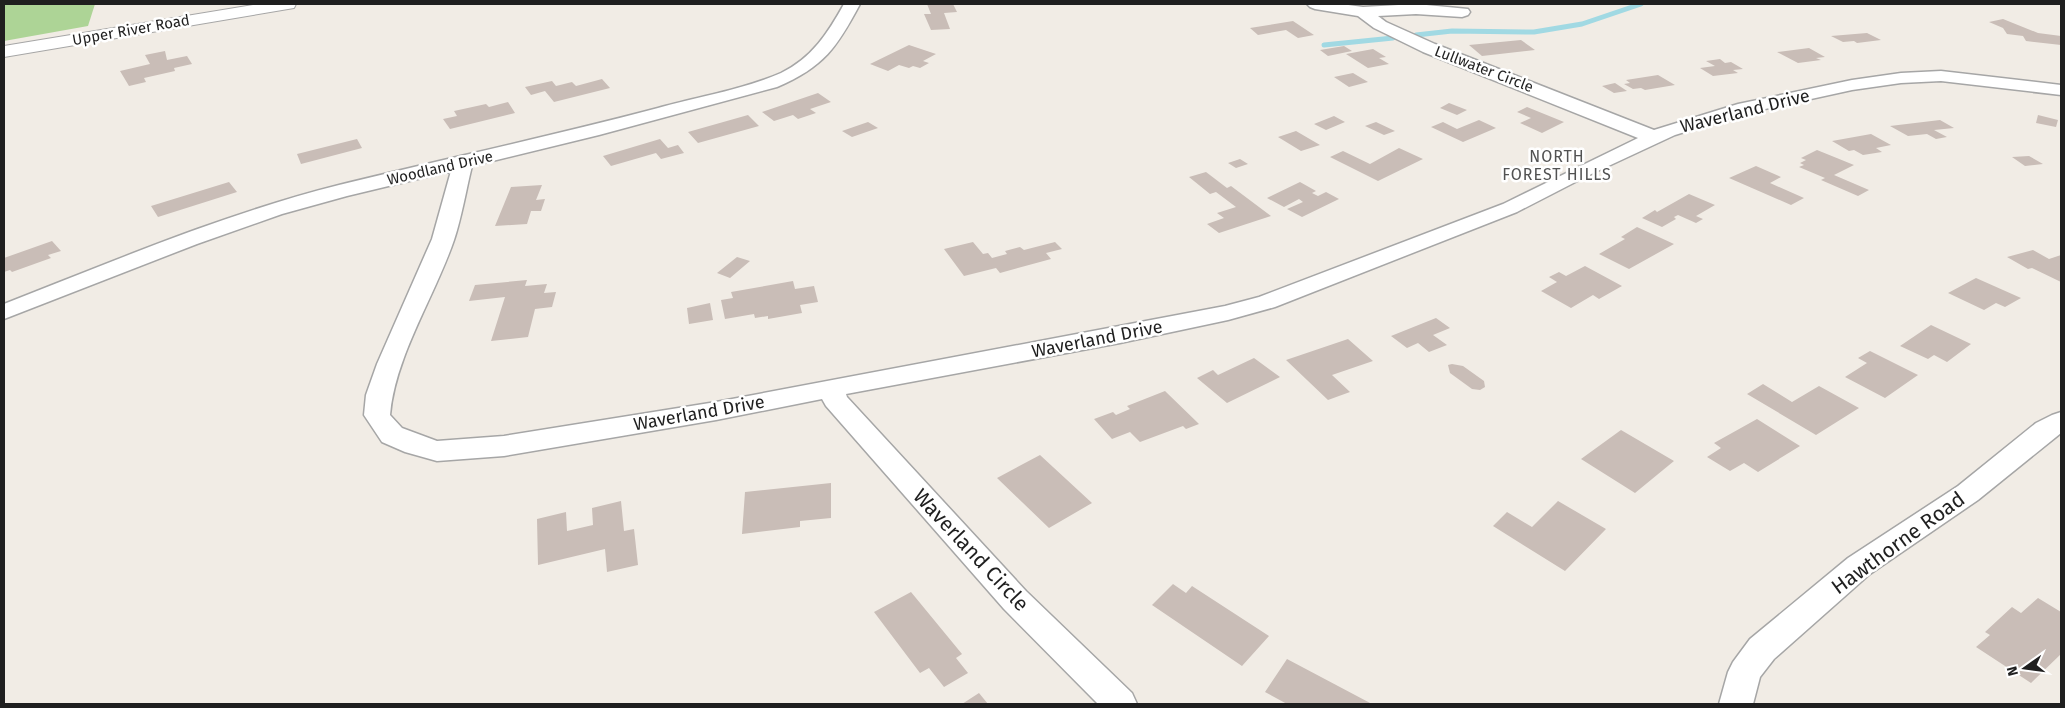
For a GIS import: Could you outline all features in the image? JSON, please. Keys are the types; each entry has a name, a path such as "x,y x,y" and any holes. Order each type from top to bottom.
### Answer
{"street":[{"name":"Upper River Road","path":"4,52 288,4"},
{"name":"Woodland Drive","path":"4,312 189,239 275,210 341,191 463,163 754,89 786,78 811,63 826,50 852,4"},
{"name":"Lullwater Circle","path":"1315,4 1363,12 1380,25 1429,48 1654,137"},
{"path":"1363,12 1416,9 1462,12"},
{"name":"Waverland Drive","path":"463,163 443,239 390,364 379,395 378,415 392,435 415,445 437,451 504,446 716,411 1228,313 1267,302 1510,208 1654,137 1738,109 1852,85 1901,78 1941,76 2061,90"},
{"name":"Waverland Circle","path":"832,388 834,400 1002,585 1120,704"},
{"name":"Hawthorne Road","path":"1736,704 1745,672 1762,649 1859,566 1968,493 2046,430 2061,421"}],"green space":[{"path":"4,4 95,4 88,26 4,41"}],"building":[{"path":"927,4 953,4 957,12 944,13 950,29 931,30 924,14 931,14"},
{"path":"2003,19 2038,33 2061,36 2061,45 2026,41 2023,36 2007,34 2003,28 1989,22"},
{"path":"1293,21 1314,35 1298,38 1286,30 1258,35 1250,28"},
{"path":"1867,33 1881,40 1857,43 1854,41 1843,42 1831,36"},
{"path":"1521,40 1535,50 1482,56 1469,45"},
{"path":"909,45 936,54 923,61 929,63 920,68 913,66 909,68 899,65 888,71 870,64"},
{"path":"1344,46 1352,51 1328,56 1320,50"},
{"path":"1809,48 1825,57 1816,58 1821,60 1798,63 1777,52"},
{"path":"1373,49 1386,57 1379,58 1389,64 1368,68 1346,54"},
{"path":"165,51 167,60 187,56 192,64 174,68 175,71 144,78 146,82 129,86 120,71 150,64 145,55"},
{"path":"1720,59 1725,63 1731,62 1743,69 1733,70 1738,73 1713,76 1700,68 1715,66 1706,61"},
{"path":"1353,73 1368,82 1349,87 1334,77"},
{"path":"1658,75 1675,85 1645,90 1641,88 1633,89 1624,84 1630,83 1626,80"},
{"path":"602,79 610,88 554,102 545,91 531,95 525,87 552,81 556,86 572,82 576,86"},
{"path":"1615,83 1627,91 1614,93 1602,86"},
{"path":"818,93 831,102 810,109 816,113 798,119 793,115 774,121 762,112"},
{"path":"508,102 515,113 450,129 443,119 457,116 454,111 486,104 489,107"},
{"path":"1449,103 1467,110 1457,115 1440,108"},
{"path":"1527,107 1564,122 1542,133 1520,123 1531,118 1517,112"},
{"path":"748,115 759,126 698,143 688,132"},
{"path":"2038,115 2058,120 2056,127 2036,123"},
{"path":"1334,116 1345,122 1326,130 1314,124"},
{"path":"1479,120 1496,128 1463,142 1431,127 1443,122 1457,129"},
{"path":"1940,120 1954,128 1934,130 1947,137 1936,139 1927,134 1908,136 1890,126"},
{"path":"868,122 878,128 852,137 842,131"},
{"path":"1376,122 1395,131 1384,135 1365,126"},
{"path":"1296,131 1320,145 1301,151 1278,137"},
{"path":"1871,134 1891,145 1876,148 1882,152 1863,155 1854,150 1849,151 1832,141"},
{"path":"357,139 362,148 301,164 297,154"},
{"path":"660,139 668,148 678,145 684,153 661,159 656,153 611,166 603,156"},
{"path":"1399,148 1423,159 1378,181 1330,157 1343,151 1370,164"},
{"path":"1817,150 1854,165 1834,175 1869,190 1858,196 1821,180 1825,178 1799,167 1804,165 1800,163 1806,160 1801,158"},
{"path":"2029,156 2043,164 2025,166 2012,157"},
{"path":"1240,159 1248,164 1236,168 1228,163"},
{"path":"1756,166 1781,177 1770,183 1804,198 1791,205 1729,178"},
{"path":"1206,172 1227,188 1231,186 1271,216 1219,233 1207,224 1224,218 1217,213 1236,207 1216,192 1210,194 1189,177"},
{"path":"229,182 237,192 158,217 151,206"},
{"path":"1300,182 1316,191 1312,193 1318,196 1326,192 1339,199 1302,217 1287,209 1303,202 1299,199 1284,207 1267,198"},
{"path":"542,185 536,200 545,199 541,211 531,211 527,224 495,226 511,187"},
{"path":"1689,194 1715,205 1696,216 1703,219 1696,223 1678,215 1674,217 1676,219 1662,227 1642,218 1655,210 1657,212"},
{"path":"1637,227 1674,244 1629,269 1599,254 1625,239 1621,237"},
{"path":"52,241 61,251 48,255 51,258 12,272 10,270 4,272 4,258"},
{"path":"973,242 983,254 988,253 992,258 1007,254 1005,251 1020,247 1024,250 1055,242 1062,249 1046,253 1051,259 1000,273 996,268 964,276 944,249"},
{"path":"2033,250 2049,259 2061,255 2061,282 2032,268 2028,269 2007,257"},
{"path":"737,257 750,261 730,278 717,273"},
{"path":"1585,266 1622,286 1599,299 1593,295 1571,308 1541,291 1557,282 1549,277 1559,272 1566,276"},
{"path":"1976,278 2021,298 2005,307 1996,303 1984,310 1948,293"},
{"path":"527,280 525,286 547,284 544,293 556,292 552,307 535,309 528,337 491,341 505,297 469,301 475,285"},
{"path":"793,281 795,289 814,286 818,302 800,305 802,313 768,319 768,316 755,318 754,314 725,319 721,300 733,298 731,292"},
{"path":"710,303 713,320 689,324 687,308"},
{"path":"1436,318 1450,328 1433,335 1447,345 1429,352 1418,343 1407,348 1391,336"},
{"path":"1931,325 1971,344 1947,362 1934,355 1928,359 1900,346"},
{"path":"1348,339 1373,361 1332,375 1350,392 1328,400 1286,360"},
{"path":"1870,351 1918,375 1885,398 1845,377 1867,363 1858,358"},
{"path":"1254,358 1280,377 1227,403 1197,378 1213,370 1218,375"},
{"path":"1448,365 1463,366 1484,381 1485,387 1480,390 1472,389 1450,373"},
{"path":"1763,384 1792,402 1819,386 1859,408 1816,435 1747,394"},
{"path":"1165,391 1199,424 1186,429 1183,426 1140,442 1130,432 1112,439 1094,419 1113,412 1116,415 1130,409 1127,406"},
{"path":"1757,419 1800,446 1758,472 1744,463 1730,471 1707,457 1721,448 1714,443"},
{"path":"1621,430 1674,461 1635,493 1581,459"},
{"path":"1040,455 1092,503 1049,528 997,478"},
{"path":"831,483 831,518 800,521 800,527 742,534 745,492"},
{"path":"621,501 624,531 634,529 638,565 607,572 605,549 538,565 537,519 566,512 567,531 593,525 592,508"},
{"path":"1558,501 1606,529 1565,571 1493,526 1507,512 1532,527"},
{"path":"1173,584 1186,593 1192,586 1269,636 1242,666 1152,605"},
{"path":"911,592 962,654 956,658 968,673 944,687 929,668 920,673 874,612"},
{"path":"2038,598 2061,612 2061,654 2031,683 1976,647 1990,635 1985,632 2012,607 2021,613"},
{"path":"1287,659 1372,704 1287,704 1265,692"},
{"path":"979,693 988,704 962,704"}],"waterway":[{"path":"1416,35 1452,31 1534,32 1582,24 1641,4"},
{"path":"1324,45 1393,38"}],"district":[{"name":"NORTH FOREST HILLS","path":"1557,165"}]}
